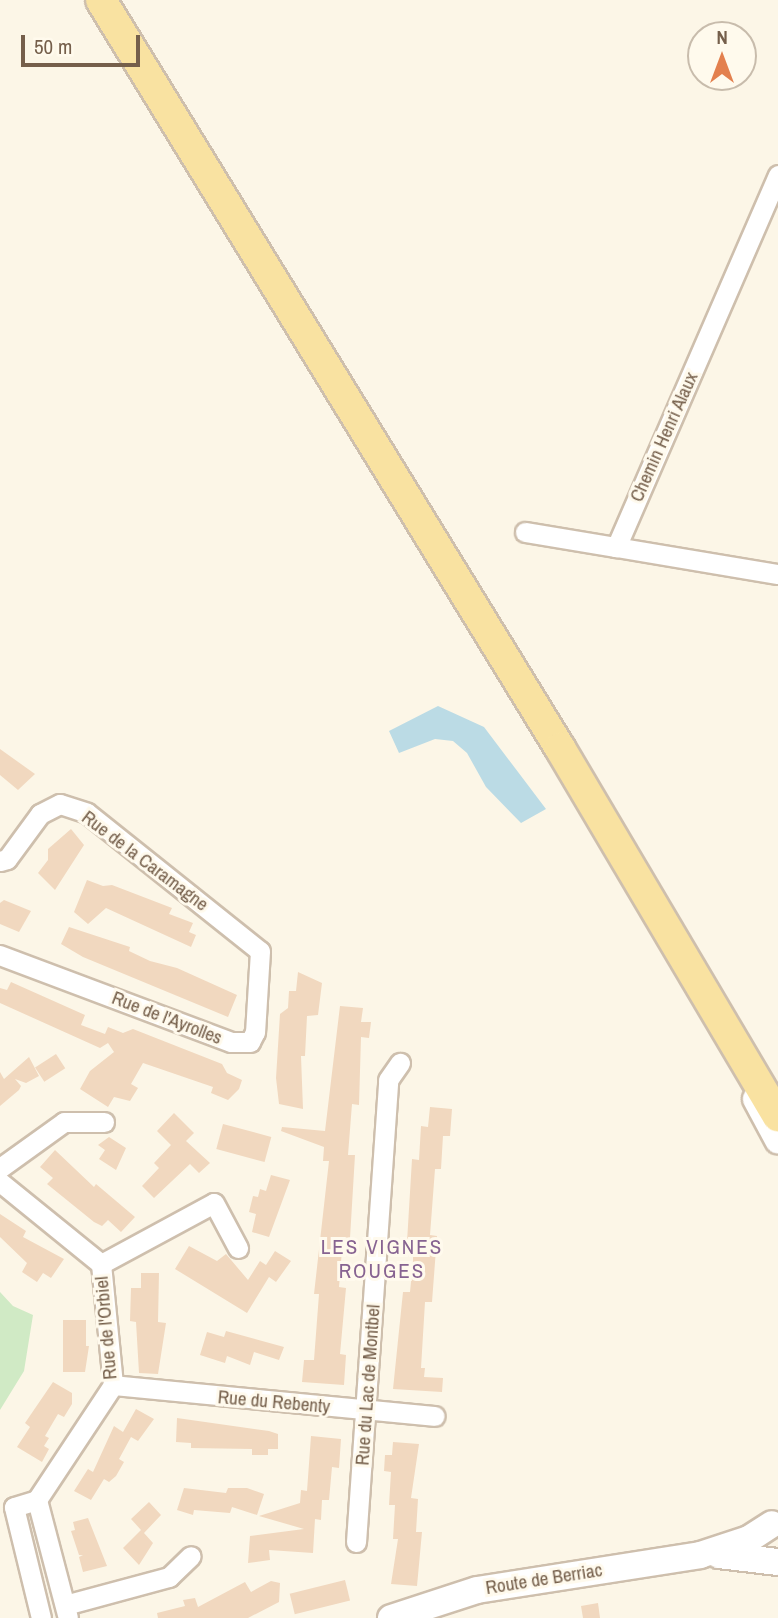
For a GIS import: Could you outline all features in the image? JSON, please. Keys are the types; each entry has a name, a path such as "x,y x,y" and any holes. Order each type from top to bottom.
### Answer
{"main road":[{"path":"101,0 560,748 778,1090"},
{"path":"560,748 778,1116"},
{"path":"688,967 778,1140"},
{"path":"775,1518 770,1537 778,1561"},
{"name":"Route de Berriac","path":"391,1618 477,1590 700,1555 750,1539 775,1518"},
{"name":"Route de Berriac","path":"700,1555 778,1561"}],"street":[{"name":"Chemin Henri Alaux","path":"615,547 778,176"},
{"path":"525,532 778,574"},
{"name":"Rue de la Caramagne","path":"0,861 7,859 40,814 60,804 87,813 260,951"},
{"name":"Rue de l'Ayrolles","path":"0,955 231,1042 250,1042 255,1032 260,951"},
{"name":"Rue du Lac de Montbel","path":"356,1542 388,1080 400,1063"},
{"path":"0,1168 64,1122 104,1122"},
{"name":"Rue de l'Orbiel","path":"0,1182 101,1264 113,1385 37,1500"},
{"path":"101,1264 214,1203 238,1248"},
{"name":"Rue du Rebenty","path":"113,1385 435,1416"},
{"path":"41,1618 7,1507 37,1500 67,1611 169,1577 191,1556"}],"green space":[{"path":"0,1292 13,1306 33,1315 24,1371 0,1410"}],"water":[{"path":"438,706 484,727 546,809 521,823 486,787 467,753 453,741 435,739 399,753 389,731"}],"building":[{"path":"0,749 35,774 18,790 0,775"},
{"path":"71,829 84,845 55,890 38,873 48,860 48,849"},
{"path":"87,880 103,886 112,885 172,908 169,914 193,923 189,932 196,935 191,947 106,908 88,924 74,912"},
{"path":"4,900 31,911 19,932 0,924 0,903"},
{"path":"69,927 130,947 129,951 150,961 177,968 237,995 228,1017 83,957 61,944"},
{"path":"298,972 322,983 318,1015 307,1016 305,1056 301,1056 303,1109 279,1104 276,1078 280,1014 288,1008 289,991 296,991"},
{"path":"11,982 85,1015 81,1025 105,1034 108,1027 123,1033 133,1029 222,1064 227,1073 242,1080 239,1089 228,1100 211,1093 213,1087 143,1063 131,1084 138,1088 130,1101 114,1097 108,1107 80,1089 90,1071 114,1052 108,1043 100,1048 0,1003 0,988 7,990"},
{"path":"340,1006 363,1008 361,1022 371,1022 369,1038 361,1037 359,1105 352,1104 348,1155 355,1155 350,1238 343,1237 339,1287 346,1288 340,1354 346,1355 344,1385 302,1382 304,1360 314,1360 319,1294 314,1294 329,1161 323,1161 324,1147 281,1131 282,1127 325,1131"},
{"path":"56,1054 65,1068 44,1082 35,1068"},
{"path":"29,1057 39,1076 26,1083 15,1079 21,1086 19,1090 0,1106 0,1072 4,1079"},
{"path":"430,1107 452,1109 450,1136 443,1136 441,1169 435,1169 430,1235 437,1236 432,1302 425,1302 421,1368 425,1368 424,1377 443,1378 442,1392 393,1389 403,1292 410,1292 413,1262 413,1242 407,1242 412,1159 419,1160 421,1126 428,1127"},
{"path":"174,1113 194,1133 186,1141 210,1163 199,1173 190,1164 154,1198 142,1186 159,1168 154,1163 171,1145 157,1131"},
{"path":"223,1124 271,1137 265,1162 216,1149"},
{"path":"109,1137 126,1148 116,1170 99,1159 105,1150 98,1145"},
{"path":"55,1150 94,1187 96,1184 135,1217 121,1232 108,1220 102,1226 94,1222 47,1184 53,1178 40,1167"},
{"path":"271,1175 290,1180 269,1237 252,1232 256,1214 249,1212 253,1196 258,1197 260,1189 266,1191"},
{"path":"0,1214 26,1231 23,1237 64,1259 51,1278 43,1273 37,1282 22,1272 27,1263 0,1237"},
{"path":"189,1246 217,1261 226,1254 248,1280 260,1261 266,1265 275,1251 291,1261 276,1282 269,1277 247,1313 175,1269"},
{"path":"141,1273 159,1273 158,1322 166,1323 158,1374 139,1373 136,1322 130,1321 131,1288 141,1288"},
{"path":"63,1320 86,1320 86,1346 89,1346 85,1372 63,1372"},
{"path":"226,1331 284,1347 279,1360 254,1352 250,1365 227,1356 225,1363 200,1355 207,1332 224,1337"},
{"path":"53,1382 72,1393 72,1404 64,1417 58,1414 45,1436 49,1438 44,1446 49,1449 42,1462 17,1447 30,1427 25,1423"},
{"path":"136,1409 154,1419 138,1441 131,1437 119,1459 124,1462 116,1476 109,1482 104,1479 91,1500 74,1491 88,1469 93,1472 114,1426 123,1432"},
{"path":"177,1418 269,1431 278,1434 278,1449 268,1449 268,1455 252,1455 252,1449 191,1448 191,1443 176,1442"},
{"path":"311,1436 341,1439 339,1468 332,1467 329,1500 322,1500 321,1520 315,1519 313,1553 269,1550 270,1560 248,1563 250,1536 304,1529 259,1516 300,1503 301,1490 307,1491"},
{"path":"393,1442 419,1444 411,1498 418,1499 416,1532 422,1532 417,1586 391,1584 398,1539 393,1539 395,1505 389,1505 391,1472 384,1471 385,1455 392,1455"},
{"path":"184,1488 226,1493 228,1488 247,1488 264,1494 257,1515 232,1507 230,1513 194,1510 193,1515 177,1510"},
{"path":"149,1502 161,1515 144,1533 153,1543 139,1565 123,1548 141,1530 131,1519"},
{"path":"88,1518 107,1566 83,1572 79,1557 83,1555 79,1555 71,1531 75,1530 73,1522"},
{"path":"345,1580 350,1600 295,1614 290,1594"},
{"path":"271,1581 280,1583 279,1602 248,1618 158,1618 157,1613 185,1606 183,1600 195,1598 198,1607 245,1582 251,1592"},
{"path":"598,1603 600,1618 583,1618 581,1606"}],"district":[{"name":"LES VIGNES ROUGES","path":"382,1259"}]}
